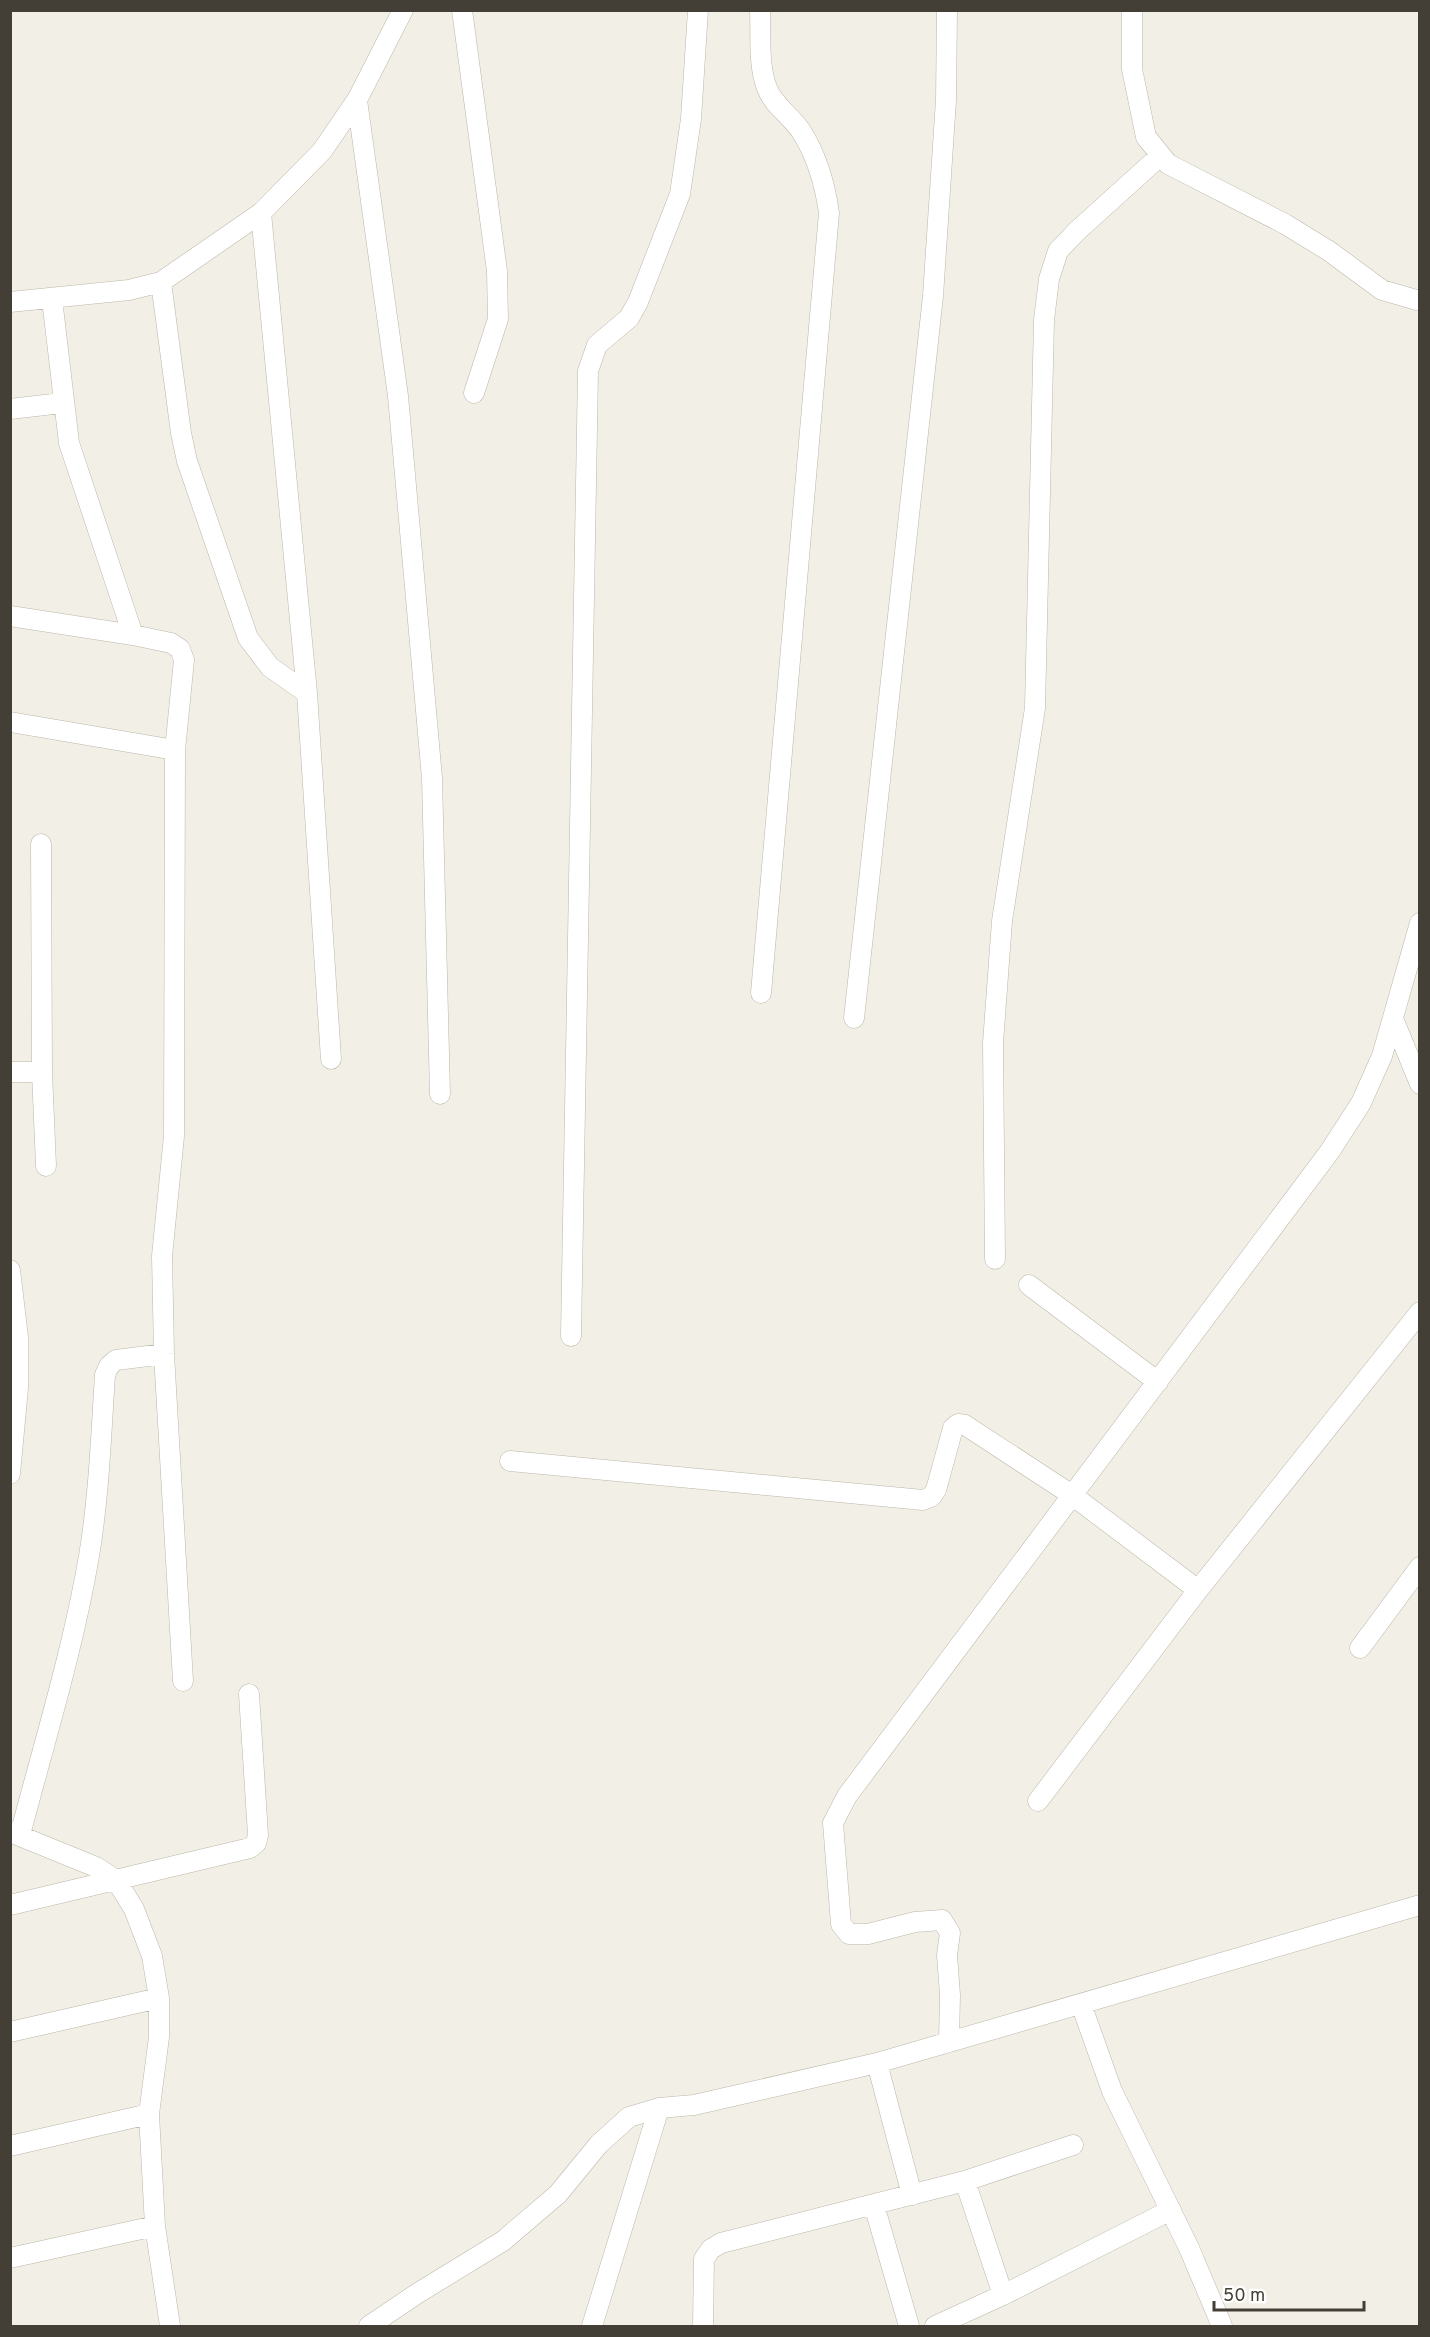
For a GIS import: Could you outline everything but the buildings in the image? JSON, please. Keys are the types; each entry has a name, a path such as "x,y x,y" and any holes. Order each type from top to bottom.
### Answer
{"street":[{"path":"10,302 129,290 161,282 261,213 322,150 357,100 403,10"},
{"path":"462,10 497,272 498,319 474,393"},
{"path":"571,1336 588,371 597,345 629,318 638,302 680,194 691,118 698,10"},
{"path":"760,10 762,71 767,90 800,130 816,159 825,186 829,213 761,993"},
{"path":"854,1018 933,296 946,100 947,10"},
{"path":"1132,10 1132,69 1146,137 1160,156 1168,164 1285,224 1329,251 1382,290 1419,301"},
{"path":"357,100 398,396 432,778 440,1094"},
{"path":"995,1259 993,1043 1002,921 1035,708 1044,320 1048,279 1058,251 1160,156"},
{"path":"261,213 306,693 331,1059"},
{"path":"161,282 181,433 187,461 244,627 248,638 270,667 306,693"},
{"path":"52,299 62,403 69,443 133,634"},
{"path":"10,409 62,403"},
{"path":"10,616 133,634 171,643 180,649 184,660 176,750 174,1136 162,1256 164,1354 183,1681"},
{"path":"10,722 176,750"},
{"path":"41,844 42,1072 46,1166"},
{"path":"949,2042 950,1995 947,1954 950,1933 942,1920 915,1922 868,1934 849,1934 841,1924 833,1823 847,1796 1330,1151 1360,1103 1382,1056 1394,1021 1419,923"},
{"path":"1394,1021 1419,1084"},
{"path":"10,1072 42,1072"},
{"path":"10,1270 18,1337 18,1388 10,1474"},
{"path":"1029,1285 1158,1382"},
{"path":"1038,1801 1198,1590 1419,1312"},
{"path":"164,1354 116,1360 109,1366 105,1375 99,1481 88,1557 73,1628 15,1833 96,1867 116,1880 134,1909 152,1956 159,1998 159,2037 149,2114 155,2226 170,2326"},
{"path":"510,1461 923,1500 931,1497 936,1490 953,1428 958,1424 965,1425 1072,1496 1198,1590"},
{"path":"1360,1648 1419,1567"},
{"path":"10,1905 250,1848 256,1843 258,1835 249,1694"},
{"path":"369,2326 503,2241 558,2194 599,2144 629,2117 659,2108 694,2105 877,2063 1419,1905"},
{"path":"10,2032 159,1998"},
{"path":"1081,2004 1112,2091 1190,2248 1222,2326"},
{"path":"877,2063 912,2195"},
{"path":"592,2326 659,2108"},
{"path":"10,2146 149,2114"},
{"path":"704,2326 704,2259 711,2249 721,2242 965,2181 1073,2145"},
{"path":"965,2181 1003,2295"},
{"path":"874,2205 909,2326"},
{"path":"935,2326 1003,2295 1171,2210"},
{"path":"10,2259 155,2226"}]}
